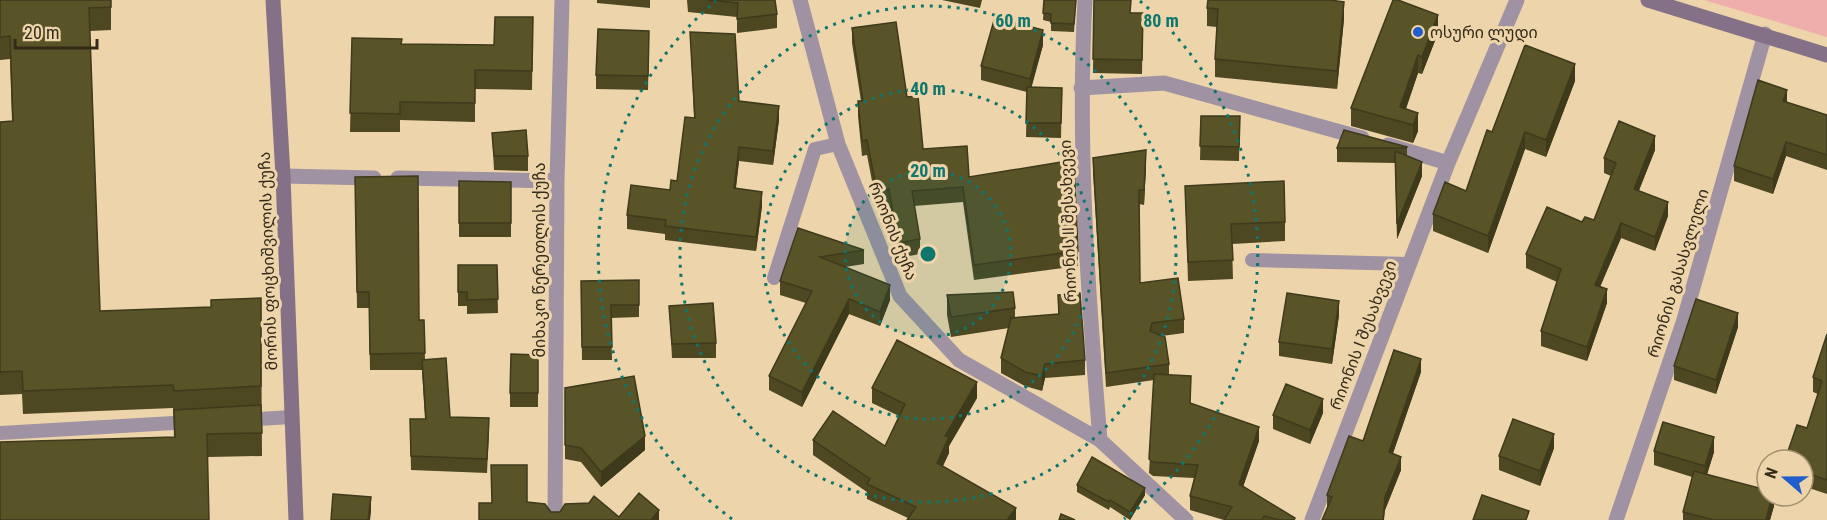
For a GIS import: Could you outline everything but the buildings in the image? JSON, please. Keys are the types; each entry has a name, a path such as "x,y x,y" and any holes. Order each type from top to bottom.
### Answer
{"main road":[{"name":"მორის ფოცხიშვილის ქუჩა","path":"273,0 283,176 296,520"},
{"path":"1648,0 1766,34 1827,55"}],"street":[{"name":"მიხაკო წერეთლის ქუჩა","path":"555,520 557,181 562,0"},
{"name":"რიონის ქუჩა","path":"800,0 838,144 900,296 959,360 1100,440 1186,520"},
{"name":"რიონის II შესახვევი","path":"1085,0 1081,88 1084,250 1100,440"},
{"name":"რიონის I შესახვევი","path":"1312,520 1448,163 1517,0"},
{"name":"რიონის გასასვლელი","path":"1616,520 1683,323 1766,34"},
{"path":"1081,88 1164,83 1296,118 1448,163"},
{"path":"283,176 557,181"}],"lane":[{"path":"774,279 815,149 838,144"},
{"path":"1252,260 1409,264"},
{"path":"233,420 292,417"},
{"path":"0,433 210,422"}],"shaded area":[{"path":"1704,0 1827,0 1827,37"}],"place":[{"name":"ოსური ლუდი","path":"1418,32"}]}
